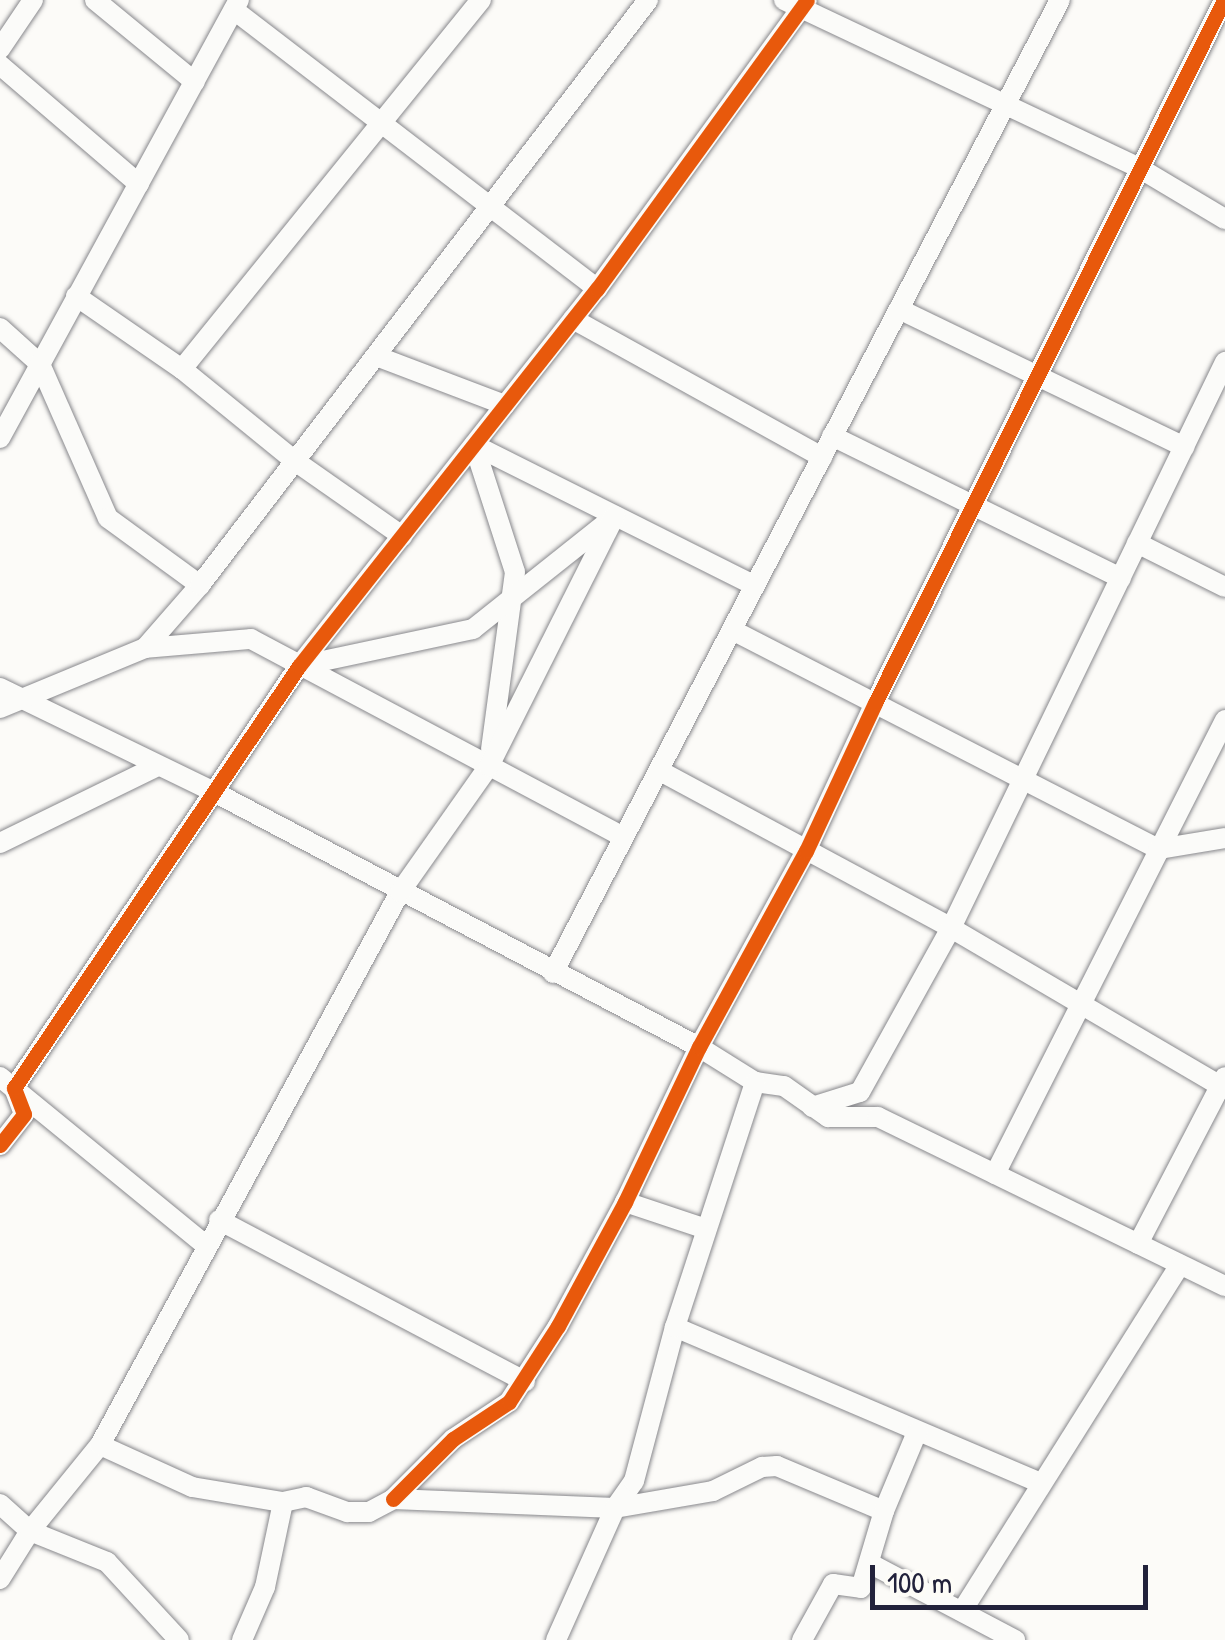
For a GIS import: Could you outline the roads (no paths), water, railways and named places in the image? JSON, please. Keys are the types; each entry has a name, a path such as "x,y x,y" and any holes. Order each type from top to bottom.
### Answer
{"street":[{"path":"0,49 33,0"},
{"path":"95,0 195,82"},
{"path":"182,369 481,0"},
{"path":"144,648 200,585 648,0"},
{"path":"553,973 1060,0"},
{"path":"100,1444 192,1488 283,1502 306,1497 347,1512 369,1512 393,1500 453,1439 509,1402 624,1202 700,1046 806,851 874,702 1224,0"},
{"path":"7,1082 299,666 597,289 797,3 1141,169 1225,219"},
{"path":"0,438 237,5 380,122 597,289"},
{"path":"0,65 139,184"},
{"path":"76,296 182,369 296,460 402,536"},
{"path":"899,309 1184,447"},
{"path":"574,319 822,457"},
{"path":"0,328 40,364 108,518 200,585"},
{"path":"376,356 506,405"},
{"path":"812,1107 860,1092 951,928 1225,362"},
{"path":"832,436 1120,578"},
{"path":"474,444 754,586"},
{"path":"474,444 515,572 489,766"},
{"path":"299,666 473,630 615,516"},
{"path":"0,1579 30,1531 100,1444 204,1245 400,892 489,766 615,516"},
{"path":"1138,543 1225,587"},
{"path":"732,630 1159,849 1225,838"},
{"path":"0,708 144,648 251,639 624,837"},
{"path":"0,688 27,697 214,792 553,973 700,1046 755,1082 784,1086 828,1118 878,1117 1225,1286"},
{"path":"995,1174 1225,720"},
{"path":"0,843 158,766"},
{"path":"660,772 951,928 1223,1084 1138,1244"},
{"path":"0,1145 24,1114 7,1082"},
{"path":"7,1082 204,1245"},
{"path":"564,1637 614,1508 634,1481 675,1327 755,1082"},
{"path":"624,1202 706,1229"},
{"path":"219,1220 525,1380"},
{"path":"962,1611 1180,1265"},
{"path":"675,1327 1040,1483"},
{"path":"802,1640 833,1584 861,1588 884,1511 917,1432"},
{"path":"393,1500 614,1508 712,1490 762,1467 777,1466 884,1511"},
{"path":"242,1640 265,1587 283,1502"},
{"path":"0,1504 30,1531 107,1562 179,1640"},
{"path":"871,1564 1015,1640"}]}
